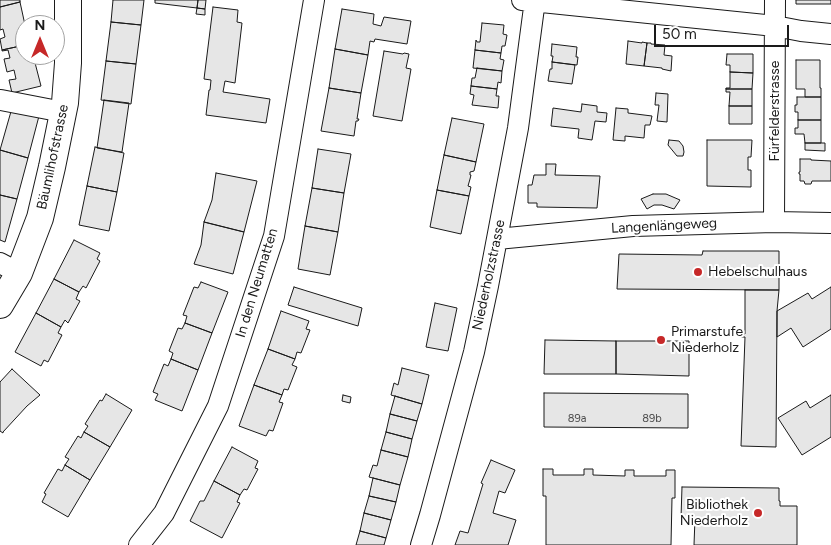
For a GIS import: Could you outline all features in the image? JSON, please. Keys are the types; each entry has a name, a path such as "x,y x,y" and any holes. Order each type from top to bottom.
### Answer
{"main road":[{"name":"Bäumlihofstrasse","path":"0,305 9,268 40,218 52,167 65,103 68,63 68,0"}],"street":[{"name":"In den Neumatten","path":"139,545 164,513 218,406 271,246 276,227 314,0"},
{"path":"531,0 775,26 831,34"},
{"name":"Niederholzstrasse","path":"421,545 474,352 497,240 518,128 531,0"},
{"name":"Fürfelderstrasse","path":"774,222 775,0"},
{"path":"1,100 63,112"},
{"name":"Langenlängeweg","path":"497,240 633,226 774,222 831,223"}],"building":[{"path":"0,0 20,0 20,2 0,7"},
{"path":"113,0 144,0 141,25 111,22"},
{"path":"155,0 198,0 197,8 155,3"},
{"path":"198,0 206,0 205,9 197,8"},
{"path":"796,0 831,0 831,4 796,4"},
{"path":"20,2 23,15 15,15 15,47 2,50 0,39 5,37 3,29 0,30 0,7"},
{"path":"213,7 238,10 237,22 242,23 235,83 225,81 223,92 270,99 266,123 206,115 211,80 204,79"},
{"path":"197,8 205,9 205,15 196,14"},
{"path":"342,9 374,14 373,24 381,26 384,17 411,21 407,44 375,39 374,42 370,41 368,55 335,49"},
{"path":"111,22 141,25 136,64 106,61"},
{"path":"482,23 504,25 503,34 507,35 505,46 502,46 501,53 475,50 476,40 480,42"},
{"path":"628,41 647,43 644,66 626,64"},
{"path":"647,43 665,45 664,55 672,56 671,71 644,66"},
{"path":"552,44 577,47 577,65 552,62"},
{"path":"15,47 15,65 36,65 41,86 12,93 9,80 16,79 14,70 7,72 4,59 10,58 8,50 2,50"},
{"path":"335,49 368,55 361,93 329,88"},
{"path":"475,50 501,53 500,59 504,60 502,71 473,68"},
{"path":"384,51 409,54 406,68 411,69 402,121 373,116"},
{"path":"727,54 753,54 753,73 730,72 730,65 726,65"},
{"path":"796,60 820,60 821,97 805,97 805,89 796,89"},
{"path":"106,61 136,64 131,104 101,100"},
{"path":"552,62 575,65 572,84 548,81"},
{"path":"477,68 502,71 501,83 498,82 497,89 471,86 472,78 475,78"},
{"path":"730,72 753,73 752,89 726,89 730,88"},
{"path":"471,86 497,89 496,96 499,96 498,108 472,105 474,95 470,94"},
{"path":"329,88 361,93 357,119 359,119 356,121 354,136 321,131"},
{"path":"726,89 752,89 752,106 729,106 730,92 726,92"},
{"path":"656,93 668,94 667,122 657,121 659,105 655,105"},
{"path":"797,97 821,97 821,120 798,120 798,112 795,112"},
{"path":"104,100 129,103 122,152 97,148"},
{"path":"582,104 597,106 597,112 607,113 606,122 595,121 592,140 578,138 579,129 551,126 553,108 581,112"},
{"path":"729,106 752,106 752,124 729,124"},
{"path":"12,108 39,116 28,158 0,150"},
{"path":"616,108 628,109 628,113 652,116 650,125 645,125 644,138 625,136 625,141 613,140"},
{"path":"452,118 484,124 476,162 444,155"},
{"path":"798,120 821,120 821,143 805,143 804,134 795,134 795,128 798,128"},
{"path":"669,140 679,141 683,146 683,156 677,156 668,145"},
{"path":"707,140 752,140 751,157 748,157 748,170 751,170 751,187 707,186"},
{"path":"805,143 825,143 825,151 805,150"},
{"path":"95,147 124,153 117,192 87,186"},
{"path":"318,149 351,154 344,193 312,188"},
{"path":"0,150 28,158 17,199 0,195"},
{"path":"444,155 476,162 474,171 470,172 468,186 471,187 469,196 437,190"},
{"path":"800,159 831,161 831,181 812,181 811,184 805,184 804,181 800,181"},
{"path":"546,164 556,164 555,175 600,176 597,208 537,207 537,203 528,203 528,185 532,185 534,175 546,175"},
{"path":"216,173 257,181 244,232 204,222 212,200"},
{"path":"87,186 117,192 109,231 79,225"},
{"path":"312,188 344,193 338,232 305,226"},
{"path":"437,190 469,196 461,234 430,227"},
{"path":"653,194 666,194 680,200 674,209 662,205 654,205 647,209 641,199"},
{"path":"0,195 17,199 5,242 0,240"},
{"path":"204,222 244,232 233,274 194,264 201,245"},
{"path":"305,226 338,232 330,275 298,269"},
{"path":"74,240 100,253 97,259 100,261 86,288 83,286 79,292 54,279"},
{"name":"Hebelschulhaus","path":"703,251 779,251 779,290 617,289 619,254 702,255"},
{"path":"54,279 79,292 76,299 80,301 68,323 65,320 61,327 36,313"},
{"path":"201,282 228,292 212,333 185,323 187,316 183,315 194,287 198,288"},
{"path":"294,287 362,308 358,326 288,305"},
{"path":"831,287 831,329 803,347 791,328 777,337 777,311 808,293 812,299"},
{"path":"745,290 779,290 777,311 776,447 741,446 745,337 739,337 739,333 745,334"},
{"path":"435,303 457,308 448,351 426,347"},
{"path":"281,311 309,321 306,329 310,330 301,353 297,352 295,359 268,349"},
{"path":"36,313 61,327 58,333 62,335 48,362 44,360 41,366 15,352"},
{"path":"185,323 212,333 198,370 171,359 173,353 169,351 178,328 182,329"},
{"path":"545,340 616,341 616,374 544,374"},
{"path":"616,341 689,341 689,376 616,374"},
{"path":"268,349 295,359 292,365 297,367 288,390 284,389 282,395 254,385"},
{"path":"171,359 198,370 182,411 155,400 158,394 153,392 164,364 168,366"},
{"path":"402,368 429,375 422,404 391,395 394,383 398,385"},
{"path":"12,369 40,395 27,406 3,433 0,431 0,382"},
{"path":"254,385 282,395 279,402 283,403 273,431 269,430 266,436 239,426"},
{"path":"544,393 688,394 688,428 544,427"},
{"path":"106,394 132,410 110,447 84,432 88,426 85,424"},
{"path":"343,395 351,397 350,403 342,401"},
{"path":"831,395 831,437 802,455 778,418 806,401 810,408"},
{"path":"395,396 422,404 417,421 390,414"},
{"path":"390,414 417,421 412,439 386,432"},
{"path":"84,432 110,447 90,480 65,465 69,459 65,457 78,436 81,438"},
{"path":"386,432 412,439 408,457 381,450"},
{"path":"232,447 258,461 255,468 258,469 247,490 244,489 240,495 214,481"},
{"path":"381,450 408,457 400,485 369,477 373,465 377,466"},
{"path":"491,460 515,470 505,493 499,491 493,513 516,520 508,545 455,545 460,531 468,533 483,484 481,483"},
{"path":"65,465 90,480 68,517 42,502 46,494 44,493 58,469 62,471"},
{"path":"543,469 553,469 553,475 584,475 584,469 593,469 593,475 625,476 625,470 634,470 634,476 666,476 666,470 675,470 675,498 672,498 671,545 546,545 546,496 543,496"},
{"path":"373,478 400,485 396,502 369,496"},
{"path":"214,481 240,495 237,502 240,503 222,538 190,521 200,501 204,501"},
{"path":"682,487 779,488 780,506 797,506 797,545 694,545 695,518 681,518"},
{"path":"369,496 396,502 391,520 364,513"},
{"path":"364,513 391,520 386,538 360,531"},
{"path":"360,531 386,538 384,545 356,545"}],"place":[{"name":"Hebelschulhaus","path":"698,272"},
{"name":"Primarstufe Niederholz","path":"661,340"},
{"name":"Bibliothek Niederholz","path":"758,513"}]}
